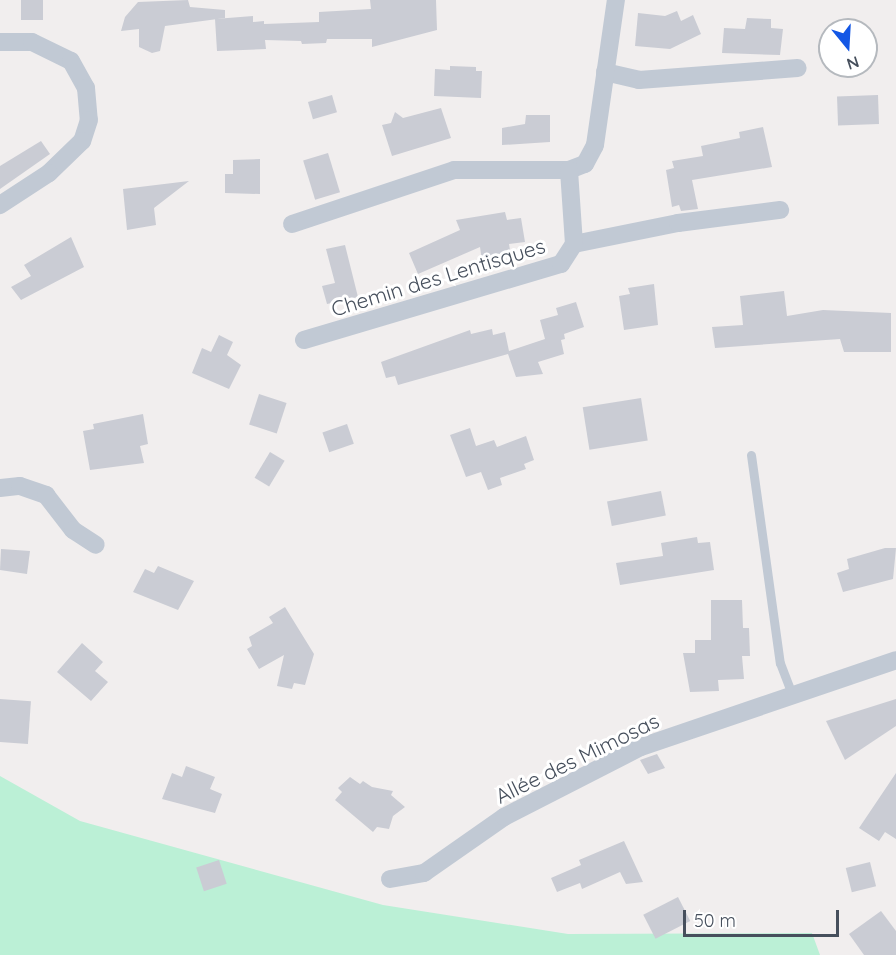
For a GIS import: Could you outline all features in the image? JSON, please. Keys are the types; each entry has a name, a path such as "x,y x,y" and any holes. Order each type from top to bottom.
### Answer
{"street":[{"path":"292,224 454,170 569,170 585,164 595,145 616,0"},
{"path":"0,42 32,42 71,61 86,88 89,120 82,141 49,173 0,205"},
{"path":"605,72 639,80 798,68"},
{"name":"Chemin des Lentisques","path":"304,340 561,264 574,244 569,170"},
{"path":"574,244 678,223 780,210"},
{"path":"0,488 20,486 46,495 73,530 96,545"},
{"name":"Allée des Mimosas","path":"390,879 435,867 504,818 641,747 896,660"}],"lane":[{"path":"751,455 780,663 792,695"}],"green space":[{"path":"0,776 80,821 383,905 568,934 812,933 820,955 0,955"}],"building":[{"path":"21,0 43,0 43,20 21,20"},
{"path":"188,0 190,7 225,10 225,18 165,26 160,51 152,53 139,47 139,29 121,31 125,17 138,2"},
{"path":"370,0 436,0 437,30 372,47 372,39 327,39 326,43 302,44 301,41 265,40 266,49 217,51 215,19 253,16 253,22 264,21 264,24 319,22 319,12 371,9"},
{"path":"677,11 681,21 693,15 701,34 670,49 635,46 638,13 665,16"},
{"path":"747,18 771,19 771,28 783,29 780,55 722,53 724,28 745,29"},
{"path":"450,66 476,67 476,71 482,71 481,98 434,96 435,69 450,70"},
{"path":"332,95 337,112 313,119 308,102"},
{"path":"878,95 879,124 838,125 837,96"},
{"path":"441,108 451,138 392,156 382,125 391,123 395,112 403,118"},
{"path":"526,115 550,115 550,142 502,145 502,128 525,124"},
{"path":"763,127 772,167 692,180 698,209 681,211 679,205 672,207 666,170 674,168 672,161 703,156 701,146 740,138 739,132"},
{"path":"41,141 50,154 0,189 0,166"},
{"path":"328,153 340,192 315,200 303,161"},
{"path":"260,159 260,194 225,193 225,174 233,174 233,160"},
{"path":"189,181 154,208 156,225 127,230 123,189"},
{"path":"505,212 507,220 521,218 525,242 509,244 511,256 482,261 480,247 418,274 409,253 460,230 456,220"},
{"path":"71,237 84,267 21,300 11,287 31,276 24,265"},
{"path":"345,245 358,297 327,304 322,286 335,283 326,249"},
{"path":"654,284 658,325 624,330 619,296 630,294 628,288"},
{"path":"784,291 787,316 823,310 891,313 891,352 844,352 840,339 715,348 712,327 743,325 740,296"},
{"path":"576,302 584,327 564,334 565,339 561,340 564,354 538,362 543,374 516,377 508,354 398,385 395,376 386,378 381,362 470,330 471,334 492,329 493,335 505,332 509,351 545,339 540,320 558,315 556,308"},
{"path":"219,335 233,342 227,355 241,365 229,389 192,373 202,348 211,352"},
{"path":"259,394 287,403 277,433 249,424"},
{"path":"641,398 648,440 589,450 583,407"},
{"path":"143,414 148,444 140,446 144,463 90,470 83,431 94,429 93,424"},
{"path":"347,424 354,444 329,452 322,432"},
{"path":"470,428 476,446 494,440 497,447 526,436 534,460 524,464 526,469 500,478 502,485 488,490 481,472 466,477 450,435"},
{"path":"270,452 285,461 269,486 255,478"},
{"path":"661,491 666,516 612,526 607,501"},
{"path":"697,537 698,543 710,542 714,570 620,585 616,563 663,556 661,543"},
{"path":"885,548 896,548 893,579 843,592 837,573 849,569 847,559"},
{"path":"1,549 30,551 27,574 0,570"},
{"path":"158,566 194,581 178,610 133,592 145,569 154,573"},
{"path":"711,600 742,600 743,628 749,628 750,656 742,656 744,679 718,680 719,691 690,692 683,653 695,653 695,640 711,640"},
{"path":"285,607 314,654 305,685 294,683 292,689 277,686 284,655 259,669 247,649 252,646 249,637 273,623 269,617"},
{"path":"82,643 103,662 95,671 108,682 91,701 57,672"},
{"path":"0,699 31,701 28,744 0,742"},
{"path":"896,699 896,726 845,760 826,721"},
{"path":"657,754 665,768 648,774 640,760"},
{"path":"186,766 215,777 210,789 222,794 215,813 162,799 172,773 182,777"},
{"path":"896,773 896,839 885,832 879,841 859,828"},
{"path":"350,777 360,784 363,781 372,787 393,791 391,795 405,807 393,816 389,829 377,827 373,832 335,800 342,792 338,788"},
{"path":"624,841 643,882 626,884 620,872 582,889 580,883 557,892 551,878 581,865 579,860"},
{"path":"219,860 227,884 204,891 196,867"},
{"path":"870,862 876,886 852,892 846,868"},
{"path":"678,897 690,921 656,939 643,915"},
{"path":"881,911 896,931 896,955 864,955 849,934"}]}
